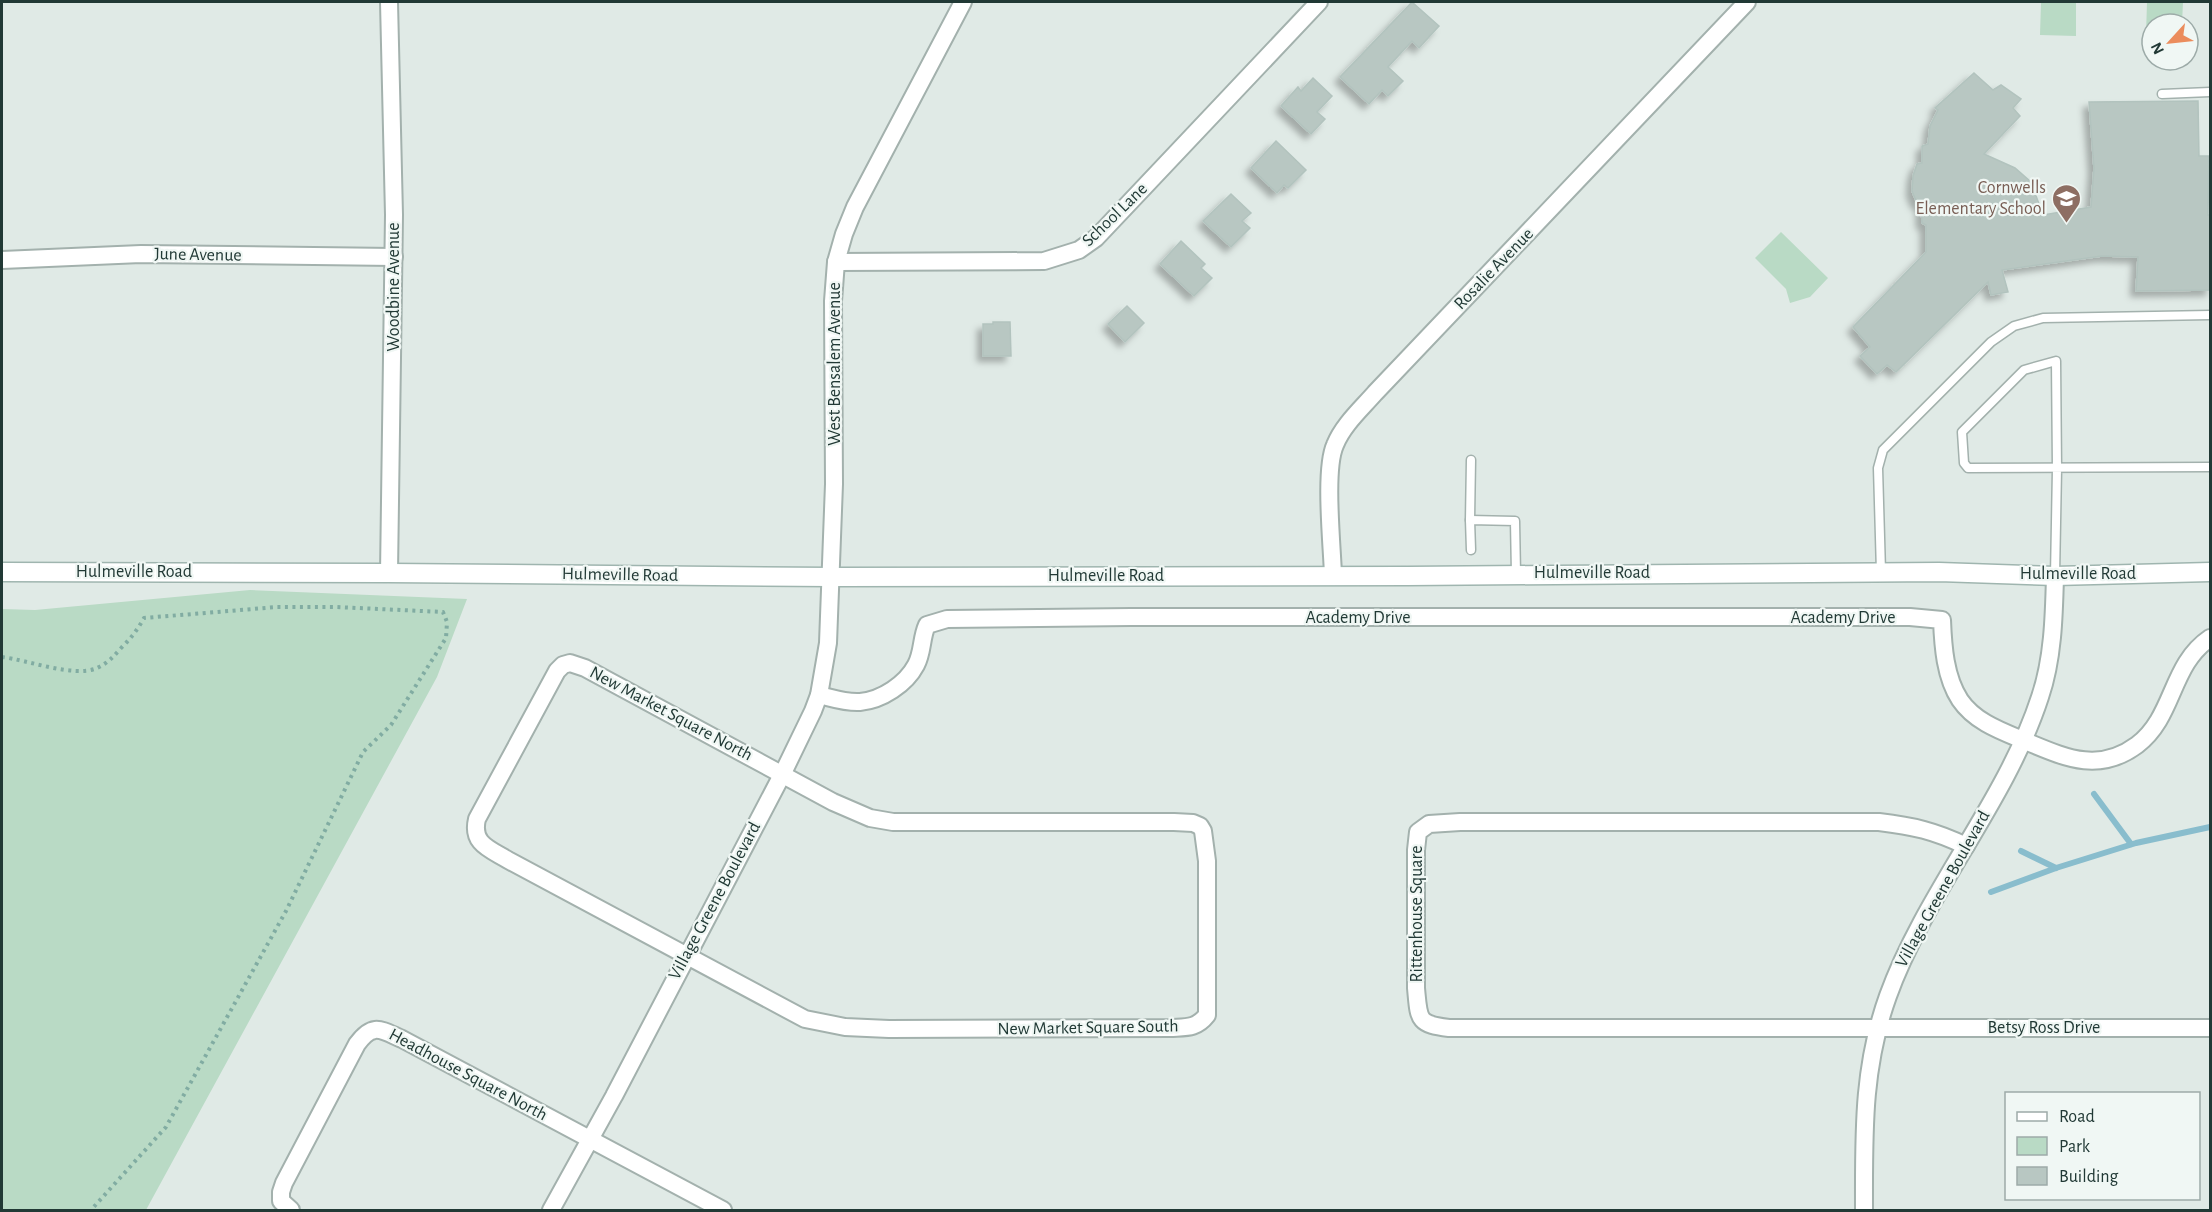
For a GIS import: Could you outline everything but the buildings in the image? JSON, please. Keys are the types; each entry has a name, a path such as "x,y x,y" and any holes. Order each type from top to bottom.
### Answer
{"main road":[{"name":"Hulmeville Road","path":"2,572 831,577 1881,572 2055,576 2211,572"}],"street":[{"name":"Woodbine Avenue","path":"389,2 394,257 389,573"},
{"name":"West Bensalem Avenue","path":"831,577 834,484 833,301 836,262 855,207 963,2"},
{"name":"School Lane","path":"836,262 1044,261 1079,250 1096,238 1319,2"},
{"name":"Rosalie Avenue","path":"1333,575 1330,476 1333,452 1345,428 1375,393 1747,2"},
{"name":"June Avenue","path":"2,260 141,254 394,257"},
{"name":"Village Greene Boulevard","path":"1864,1210 1866,1096 1870,1056 1878,1027 1903,958 2024,740 2041,696 2046,675 2053,629 2055,576"},
{"name":"Village Greene Boulevard","path":"551,1210 687,956 813,711 819,696 828,643 831,577"},
{"name":"Academy Drive","path":"819,696 858,702 873,699 895,688 909,676 916,664 927,625 947,620 1131,617 1910,617 1942,620 1948,668 1960,700 1971,713 1985,723 2024,740"},
{"path":"2024,740 2059,756 2078,760 2102,760 2121,754 2136,745 2157,724 2190,656 2211,638"},
{"name":"New Market Square North","path":"687,956 484,846 477,838 474,829 477,819 557,671 563,664 570,663 585,668 783,773"},
{"name":"New Market Square South","path":"687,956 805,1019 845,1027 889,1029 1170,1028 1201,1023 1207,1015 1207,861 1203,831 1200,826 1193,823 1174,822 893,822 870,818 852,811 783,773"},
{"name":"Rittenhouse Square","path":"1878,1027 1449,1028 1427,1025 1423,1022 1418,1010 1416,988 1418,832 1429,824 1460,822 1879,822 1918,827 1966,846"},
{"name":"Betsy Ross Drive","path":"1878,1027 2211,1028"},
{"name":"Headhouse Square North","path":"291,1210 281,1201 284,1183 357,1044 364,1034 372,1029 381,1030 402,1040 590,1139"},
{"path":"590,1139 723,1210"}],"lane":[{"path":"2162,94 2211,92"},
{"path":"1881,572 1878,468 1883,450 1991,342 2014,326 2043,318 2211,315"},
{"path":"2055,576 2057,469 2056,361 2024,370 1962,432 1964,463 1968,468 2057,469 2211,467"},
{"path":"1471,460 1471,550"},
{"path":"1470,520 1515,521 1516,574"}],"path":[{"path":"2,657 21,659 58,669 87,671 109,662 137,631 144,618 277,607 443,612 447,622 446,638 406,703 391,725 363,752 286,911 166,1127 91,1210"}],"green space":[{"path":"2041,2 2076,2 2076,36 2040,35"},
{"path":"2147,2 2183,2 2183,12 2147,12"},
{"path":"1781,232 1828,278 1810,297 1790,303 1786,289 1755,258"},
{"path":"250,590 467,599 437,677 146,1210 2,1210 2,609 35,610"}],"waterway":[{"path":"2094,794 2131,844"},
{"path":"1991,892 2056,868 2136,843 2210,827"},
{"path":"2021,851 2056,868"}],"place":[{"name":"Cornwells Elementary School","path":"2067,224"}]}
